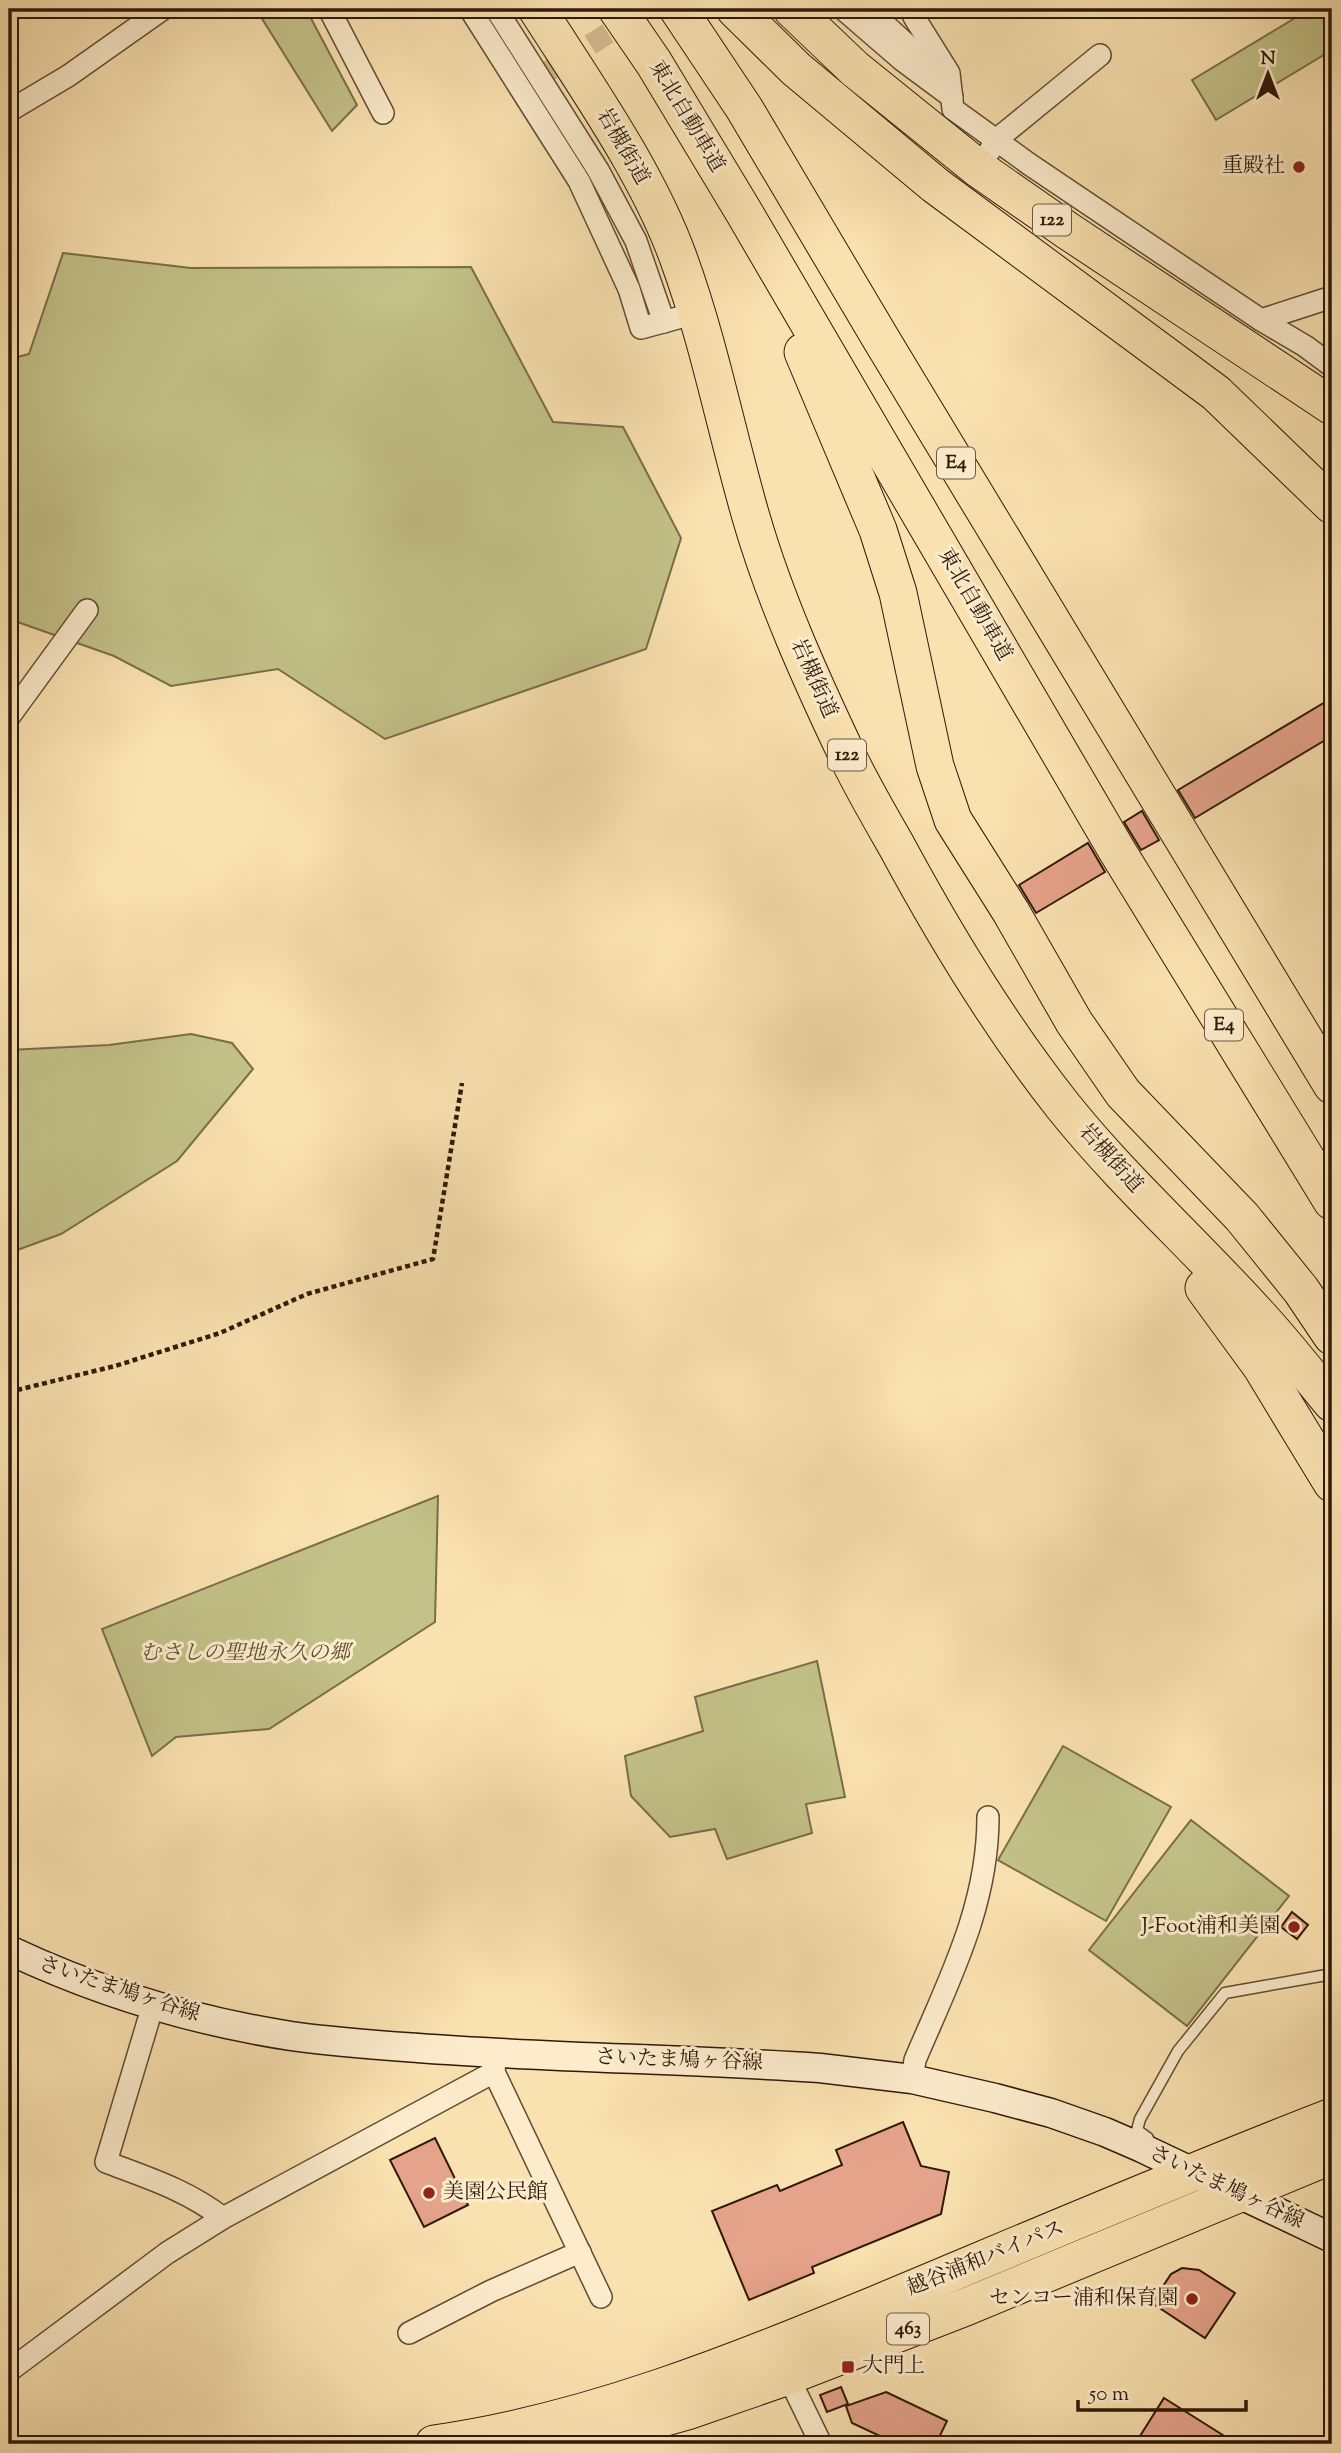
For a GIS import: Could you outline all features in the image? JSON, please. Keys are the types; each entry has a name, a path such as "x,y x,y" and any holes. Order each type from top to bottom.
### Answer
{"highway":[{"name":"岩槻街道","path":"537,9 608,121 653,203 677,255 680,318 765,559 804,660 846,753 918,887 975,982 1063,1105 1119,1172 1258,1315 1332,1403"},
{"name":"東北自動車道","path":"617,9 654,63 745,214 1116,849 1332,1201"},
{"name":"E4","path":"678,9 744,108 1332,1085"},
{"path":"735,9 796,69 935,185 1216,393 1332,505"},
{"name":"122","path":"792,9 855,69 988,154 1079,238 1332,406"},
{"path":"745,214 878,530 901,605 935,766 953,820 1011,912 1074,1022 1123,1093 1241,1217 1301,1290 1332,1336"},
{"path":"1063,1105 1141,1216 1214,1298 1262,1366 1332,1483"},
{"path":"1267,2143 1332,2095"},
{"name":"越谷浦和バイパス","path":"434,2444 468,2439 582,2412 727,2365 1332,2117"},
{"name":"越谷浦和バイパス","path":"570,2444 687,2411 788,2376 968,2306 1332,2155"}],"main road":[{"name":"さいたま鳩ヶ谷線","path":"9,1950 91,1984 153,2005 222,2023 291,2036 494,2063 766,2064 912,2079 1051,2113 1105,2132 1332,2238"}],"street":[{"path":"9,111 68,76 163,9"},
{"path":"329,9 383,113"},
{"path":"470,9 579,181 629,289 641,328 680,318 598,170 496,9"},
{"path":"843,9 902,60 952,97"},
{"path":"868,9 917,54 949,74"},
{"path":"916,9 915,17 949,74 953,109 988,154 1029,164 1261,320 1305,345 1332,366"},
{"path":"988,154 1100,54"},
{"path":"1261,320 1332,297"},
{"path":"9,717 88,610"},
{"path":"912,2079 915,2060 962,1954 984,1879 988,1817"},
{"path":"153,2005 106,2162 171,2186 200,2200 223,2218"},
{"path":"9,2371 167,2253 223,2218 494,2063 601,2297"},
{"path":"409,2333 491,2291 580,2252"},
{"path":"788,2376 821,2444"}],"lane":[{"path":"1153,2141 1137,2130 1140,2119 1178,2051 1225,1993 1332,1974"}],"path":[{"path":"9,1392 115,1366 220,1333 307,1294 433,1259 462,1083"}],"green space":[{"path":"256,9 306,9 357,105 332,131"},
{"path":"1310,9 1327,9 1332,17 1332,50 1216,120 1192,80"},
{"path":"63,253 191,268 471,267 553,422 623,427 681,538 646,649 385,739 278,669 171,686 114,656 9,619 9,359 29,354"},
{"path":"191,1034 232,1043 253,1069 177,1161 61,1234 9,1253 9,1050 109,1045"},
{"name":"むさしの聖地永久の郷","path":"438,1496 435,1622 269,1729 176,1737 152,1756 102,1629"},
{"path":"817,1661 845,1797 806,1804 812,1833 727,1859 715,1829 670,1837 631,1796 625,1756 703,1731 695,1697"},
{"path":"1063,1746 1171,1807 1106,1921 998,1860"},
{"path":"1191,1820 1289,1896 1187,2026 1089,1950"}],"building":[{"path":"1332,698 1332,736 1195,818 1178,790"},
{"path":"1142,811 1159,840 1141,850 1124,822"},
{"path":"1088,843 1105,872 1036,913 1019,885"},
{"path":"1292,1912 1308,1925 1297,1939 1281,1927"},
{"path":"903,2122 921,2166 949,2172 941,2214 812,2267 814,2273 749,2300 712,2211 777,2185 780,2191 842,2165 836,2150"},
{"path":"435,2138 468,2205 424,2227 390,2160"},
{"path":"1182,2268 1199,2270 1235,2293 1205,2338 1152,2303 1171,2274"},
{"path":"841,2387 848,2404 827,2412 820,2395"},
{"path":"886,2392 947,2421 936,2444 897,2444 852,2423 846,2406"},
{"path":"1164,2398 1237,2444 1135,2444"}],"tunnel":[{"path":"538,78 646,9"}],"place":[{"name":"重殿社","path":"1299,167"},
{"name":"J-Foot浦和美園","path":"1294,1927"},
{"name":"美園公民館","path":"429,2193"},
{"name":"センコー浦和保育園","path":"1192,2299"},
{"name":"大門上","path":"848,2367"}]}
